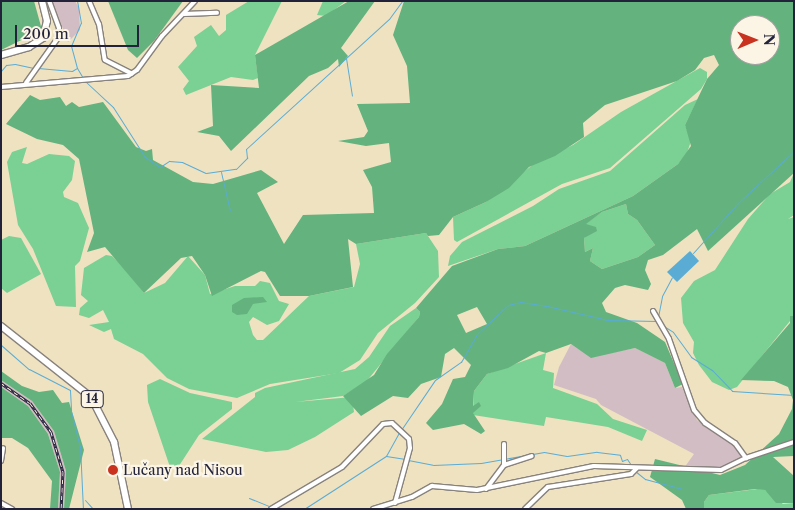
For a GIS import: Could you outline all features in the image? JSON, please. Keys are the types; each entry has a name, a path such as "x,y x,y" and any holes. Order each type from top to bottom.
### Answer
{"main road":[{"path":"1,55 29,47 43,38 47,21 42,1"},
{"name":"14","path":"1,326 91,398 114,442 128,509"}],"street":[{"path":"26,83 59,35 49,1"},
{"path":"89,1 99,24 105,60 132,74"},
{"path":"1,87 26,83 115,80 132,74 195,1"},
{"path":"184,14 217,13"},
{"path":"653,311 669,339 694,410 705,423 736,443 746,458"},
{"path":"271,509 342,468 376,430 383,424 392,422 409,439 410,448 395,503"},
{"path":"373,509 395,503 432,486 486,489 534,476 594,466 709,472 721,470 746,458 794,442"},
{"path":"504,444 504,465"},
{"path":"1,461 3,448"},
{"path":"486,489 504,465 532,456"},
{"path":"525,509 548,487 631,474 637,468"},
{"path":"1,503 12,509"}],"shaded area":[{"path":"52,1 75,1 79,8 80,30 68,42"},
{"path":"571,344 591,357 635,348 665,363 675,388 682,387 697,420 748,455 722,468 684,468 694,454 601,405 596,399 554,385 559,367"},
{"path":"1,380 32,401 54,431 66,471 64,509 58,509 60,472 48,434 28,406 1,387"}],"green space":[{"path":"1,1 34,1 42,30 1,50"},
{"path":"108,1 183,1 154,41 137,58 128,50"},
{"path":"249,1 282,1 255,55 258,78 253,80 231,77 186,95 183,89 189,81 178,67 197,46 194,37 211,25 219,36 226,30 226,15"},
{"path":"323,1 346,1 326,16 317,15"},
{"path":"349,1 375,1 341,48 348,56 339,67 338,59 328,68 309,76 231,151 219,136 197,132 213,126 211,85 259,88 255,55"},
{"path":"404,1 794,1 794,173 708,251 697,229 663,255 648,260 645,270 651,284 648,290 625,285 615,288 602,303 606,312 637,323 665,342 683,384 675,388 665,363 635,348 591,358 571,344 546,353 539,351 508,368 487,374 474,391 473,406 479,402 481,406 473,413 485,431 481,434 464,424 433,430 426,423 442,404 453,379 465,377 471,365 454,348 445,354 441,377 421,384 408,398 393,396 361,416 343,396 374,375 387,354 419,317 420,312 416,308 452,266 498,249 525,246 633,196 678,164 691,146 685,125 707,79 719,65 714,55 704,58 695,70 677,81 605,105 583,123 584,137 555,156 529,167 509,188 486,202 453,217 439,235 428,236 426,233 356,244 348,239 353,287 309,296 280,296 265,272 261,271 212,296 205,275 192,256 181,258 144,293 105,247 87,252 94,233 79,159 63,145 37,139 6,124 30,95 40,100 60,97 66,106 72,102 79,107 103,102 136,147 146,151 152,149 153,160 193,182 213,184 261,170 278,182 257,193 284,244 303,215 374,213 372,187 363,170 391,162 389,143 366,146 338,141 364,137 368,131 357,104 410,103 407,66 393,35","holes":["626,204 628,214 637,220 655,245 638,257 602,269 590,261 593,248 585,252 584,238 597,231 596,227 586,224 602,212","477,307 487,324 466,333 457,315"]},
{"path":"700,68 707,72 707,79 701,89 610,168 562,184 457,242 454,240 453,217 486,202 535,163 573,145 621,112"},
{"path":"698,99 685,125 691,141 687,153 678,164 633,196 525,246 498,249 448,266 450,256 462,242 533,206 559,189 610,171 685,105"},
{"path":"27,147 22,163 27,164 49,154 69,156 75,161 72,180 63,192 64,197 78,203 89,228 80,261 75,266 76,307 56,306 33,249 18,225 7,162 12,152"},
{"path":"794,173 794,215 788,219 794,217 794,316 737,387 729,390 712,382 699,365 693,353 694,342 683,323 681,298 694,281 715,270 748,219 770,194 790,182"},
{"path":"626,204 628,214 637,220 655,245 638,257 602,269 590,261 593,248 585,252 584,238 592,231 585,224 602,212"},
{"path":"426,233 438,251 439,277 415,303 378,333 360,360 339,373 270,384 237,398 189,389 167,378 143,354 114,339 111,329 104,332 89,325 109,322 103,310 89,318 79,315 80,308 88,301 81,295 84,268 106,255 112,256 126,269 144,293 165,283 188,256 205,275 210,294 235,286 255,286 260,281 270,283 279,301 289,304 279,321 267,325 253,317 249,322 253,335 257,340 263,340 309,296 354,287 360,264 356,244"},
{"path":"9,236 21,238 41,274 7,293 1,288 1,240"},
{"path":"263,297 267,302 253,304 247,314 237,315 232,312 232,305 244,298"},
{"path":"416,308 420,312 419,317 366,382 343,396 295,402 352,397 354,412 315,437 288,450 266,452 202,439 255,397 255,393 265,388 355,369 369,357 390,326"},
{"path":"790,316 794,316 794,456 773,457 794,476 794,503 776,503 765,490 755,489 709,495 704,502 704,509 686,509 682,500 650,477 655,459 720,475 745,465 779,434 792,409 793,400 788,387 774,381 741,380 790,323"},
{"path":"546,353 543,370 554,373 553,388 597,404 613,419 647,430 642,441 608,427 546,417 544,426 473,415 474,391 487,374"},
{"path":"1,371 22,386 39,392 53,390 62,403 69,402 84,450 69,509 64,509 66,471 54,431 32,401 1,380"},
{"path":"160,379 190,393 232,402 232,409 199,435 177,469 171,470 148,402 147,385"},
{"path":"1,387 28,406 48,434 60,472 58,509 50,509 52,481 28,448 12,438 1,438"},
{"path":"758,489 765,490 783,504 794,503 794,509 704,509 704,502 709,495"}],"water":[{"path":"690,251 699,261 677,282 667,272"}],"waterway":[{"path":"38,68 72,71 77,68 71,46 81,23 77,1"},
{"path":"86,82 113,107 145,157 160,167 169,161 182,162 206,173 236,169 247,158 246,149 389,19 402,1"},
{"path":"346,58 352,96"},
{"path":"1,71 6,65 15,64 34,68"},
{"path":"77,68 83,78"},
{"path":"693,253 739,202 794,151"},
{"path":"221,172 230,210"},
{"path":"658,317 662,296 672,277"},
{"path":"401,430 435,380 461,362 477,334 508,305 521,302 607,320 657,321"},
{"path":"662,325 673,332 691,357 712,370 732,391 794,395"},
{"path":"1,345 29,369 70,390 71,411 80,446 83,509"},
{"path":"304,509 386,456 399,433"},
{"path":"408,460 433,465 481,463 544,452 567,456 597,452 620,455 622,461 627,459 631,465"},
{"path":"386,456 404,459"},
{"path":"635,471 645,479 682,489"},
{"path":"249,498 276,509"},
{"path":"85,500 93,509"}],"railway":[{"path":"1,383 30,403 51,432 63,472 61,509"}],"place":[{"name":"Lučany nad Nisou","path":"113,470"}]}
